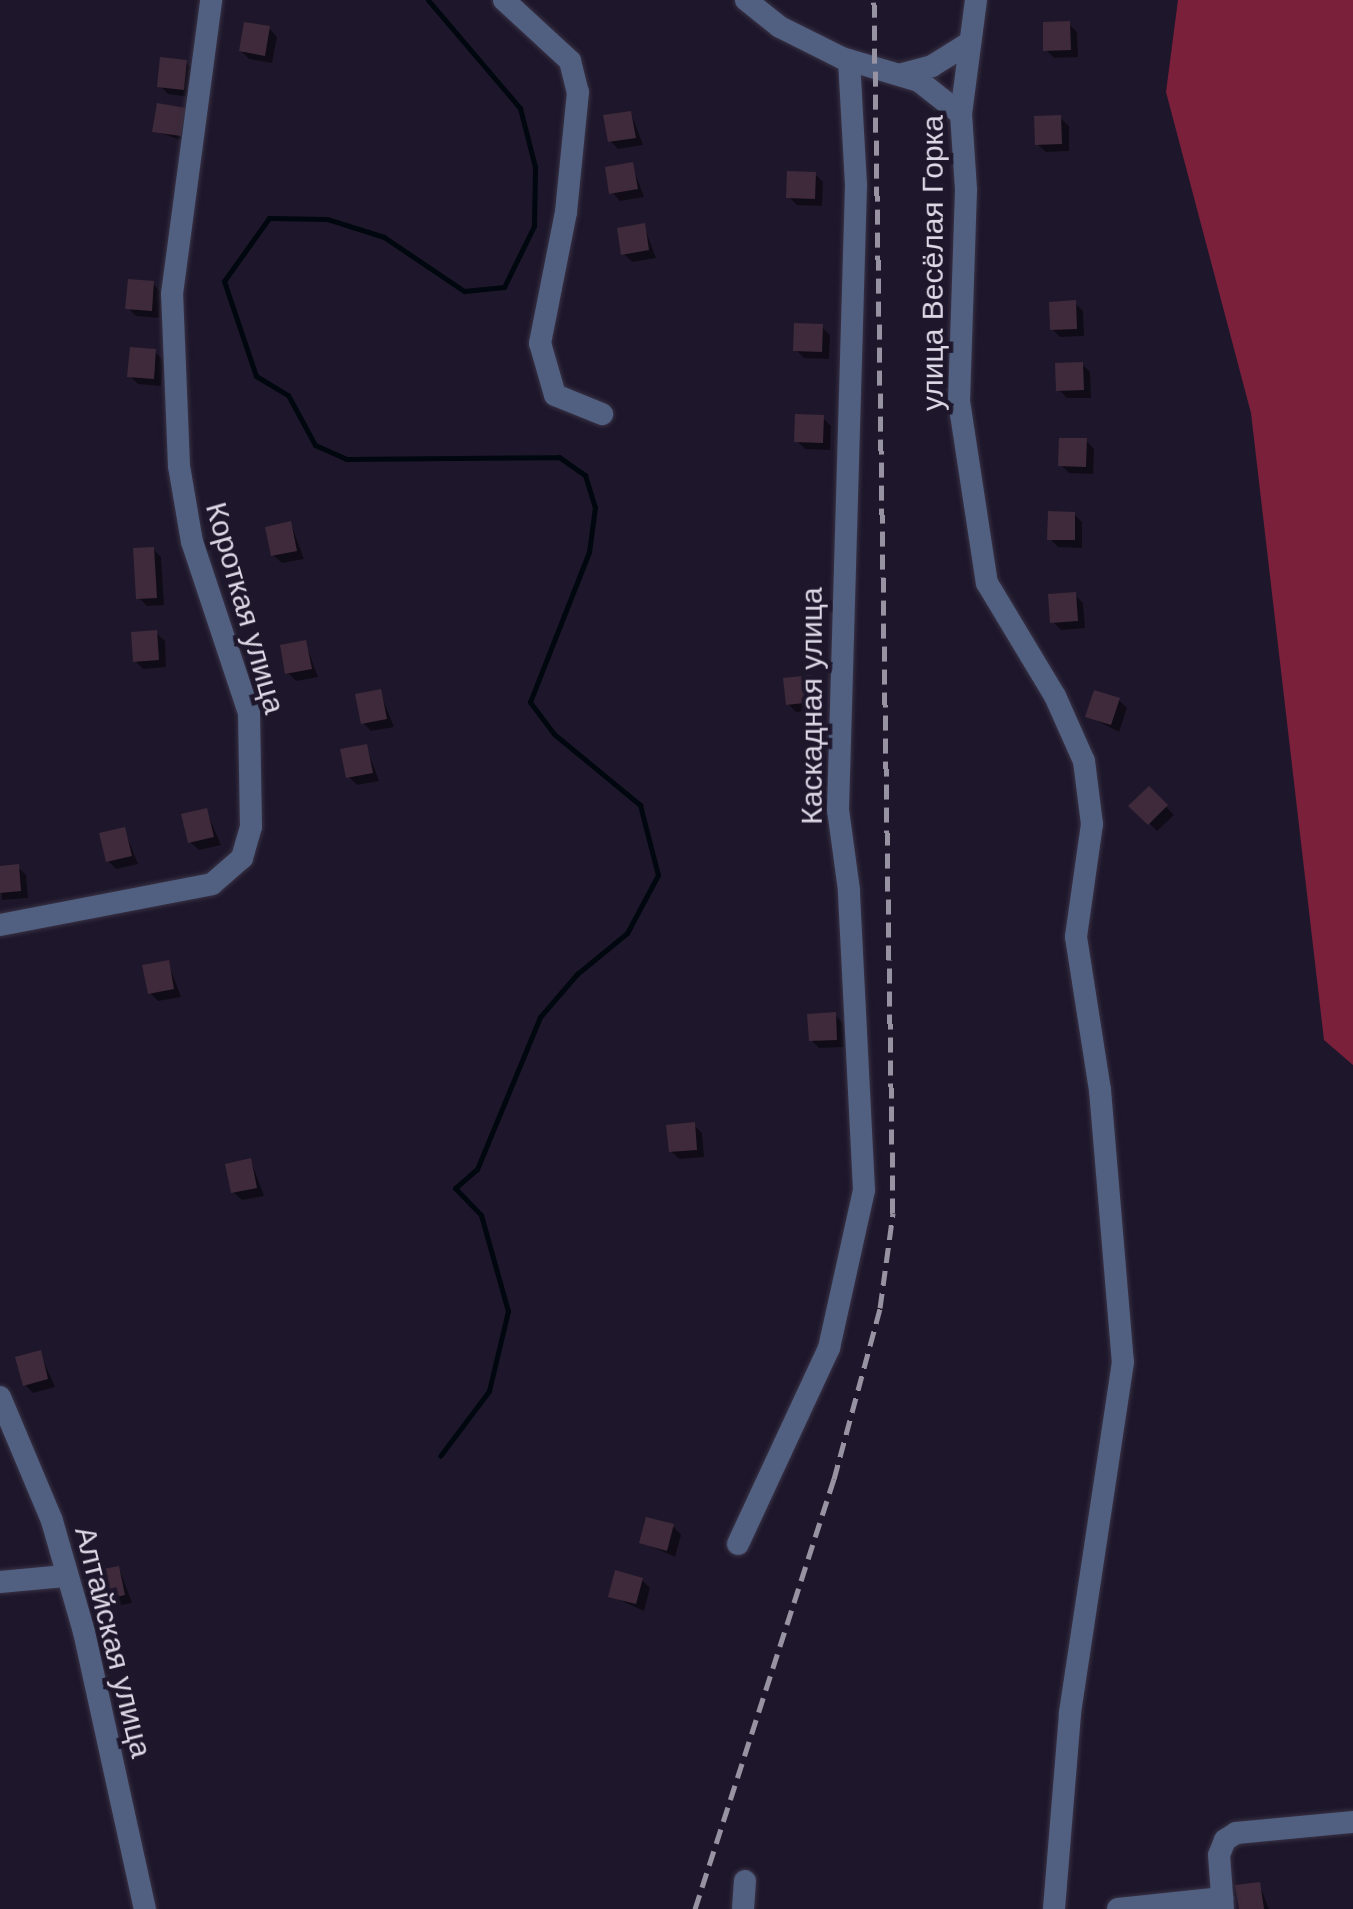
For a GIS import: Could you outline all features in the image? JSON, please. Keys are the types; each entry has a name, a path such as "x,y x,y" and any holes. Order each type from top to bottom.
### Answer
{"street":[{"name":"Короткая улица","path":"0,924 212,884 242,858 252,827 250,713 192,542 179,466 172,294 212,0"},
{"path":"504,0 570,61 578,92 568,196 540,343 555,395 602,414"},
{"path":"746,0 780,27 849,60 904,74 961,114"},
{"name":"улица Весёлая Горка","path":"976,0 966,45 961,114 966,190 958,370 980,558 987,583 1055,696 1084,761 1092,824 1076,937 1086,977 1124,1362 1070,1714 1054,1909"},
{"path":"904,74 932,66 966,45"},
{"name":"Каскадная улица","path":"738,1544 829,1348 864,1190 849,890 838,810 856,185 849,60"},
{"name":"Алтайская улица","path":"0,1397 52,1521 84,1632 144,1909"},
{"path":"0,1582 65,1576"},
{"path":"1118,1909 1222,1903 1219,1855 1224,1840 1236,1833 1353,1822"},
{"path":"743,1909 744,1881"}],"shaded area":[{"path":"1178,0 1353,0 1353,1065 1324,1040 1251,413 1166,92"}],"building":[{"path":"1070,21 1071,50 1043,51 1043,22"},
{"path":"244,22 270,26 265,56 239,51"},
{"path":"160,57 187,60 184,90 157,87"},
{"path":"157,103 186,108 181,136 152,132"},
{"path":"631,111 636,138 608,142 603,115"},
{"path":"1061,115 1062,144 1035,145 1034,116"},
{"path":"633,162 638,189 609,194 605,167"},
{"path":"787,171 816,172 815,199 786,198"},
{"path":"645,223 649,250 621,255 617,228"},
{"path":"128,279 154,281 152,311 125,309"},
{"path":"1076,300 1077,329 1050,330 1049,302"},
{"path":"794,323 823,324 822,352 793,351"},
{"path":"130,347 156,349 154,379 127,377"},
{"path":"1083,362 1084,390 1056,391 1055,363"},
{"path":"795,414 824,415 823,443 794,442"},
{"path":"1059,438 1087,438 1086,467 1058,466"},
{"path":"1048,511 1075,512 1075,540 1047,540"},
{"path":"291,521 297,551 271,556 265,527"},
{"path":"154,547 157,598 136,599 133,548"},
{"path":"1076,592 1078,621 1050,623 1048,594"},
{"path":"157,630 159,660 133,662 131,632"},
{"path":"306,640 312,669 285,674 280,645"},
{"path":"812,675 814,702 786,705 783,678"},
{"path":"381,689 387,719 361,724 355,694"},
{"path":"1094,690 1120,698 1111,725 1085,717"},
{"path":"367,744 373,773 346,778 340,749"},
{"path":"1149,786 1168,805 1148,825 1128,806"},
{"path":"207,808 214,837 188,843 181,814"},
{"path":"125,827 132,856 106,862 99,833"},
{"path":"19,864 21,891 0,893 0,866"},
{"path":"169,960 174,989 148,994 142,965"},
{"path":"836,1012 837,1040 809,1041 807,1014"},
{"path":"695,1122 697,1150 669,1152 666,1125"},
{"path":"251,1158 257,1188 231,1193 225,1164"},
{"path":"41,1350 48,1379 23,1386 15,1357"},
{"path":"646,1517 674,1524 667,1551 639,1543"},
{"path":"119,1566 125,1595 99,1601 93,1571"},
{"path":"615,1570 643,1578 636,1604 608,1597"},
{"path":"1260,1882 1264,1909 1239,1909 1235,1885"}],"waterway":[{"path":"428,0 520,108 535,167 534,226 504,287 464,291 384,237 327,219 269,218 224,281 256,376 288,395 315,445 346,459 559,457 585,475 595,507 589,552 530,702 554,734 640,805 658,875 627,933 577,974 540,1017 477,1169 455,1188 481,1215 508,1311 489,1391 440,1456"}],"railway":[{"path":"695,1909 834,1479 880,1308 893,1213 874,0"}]}
